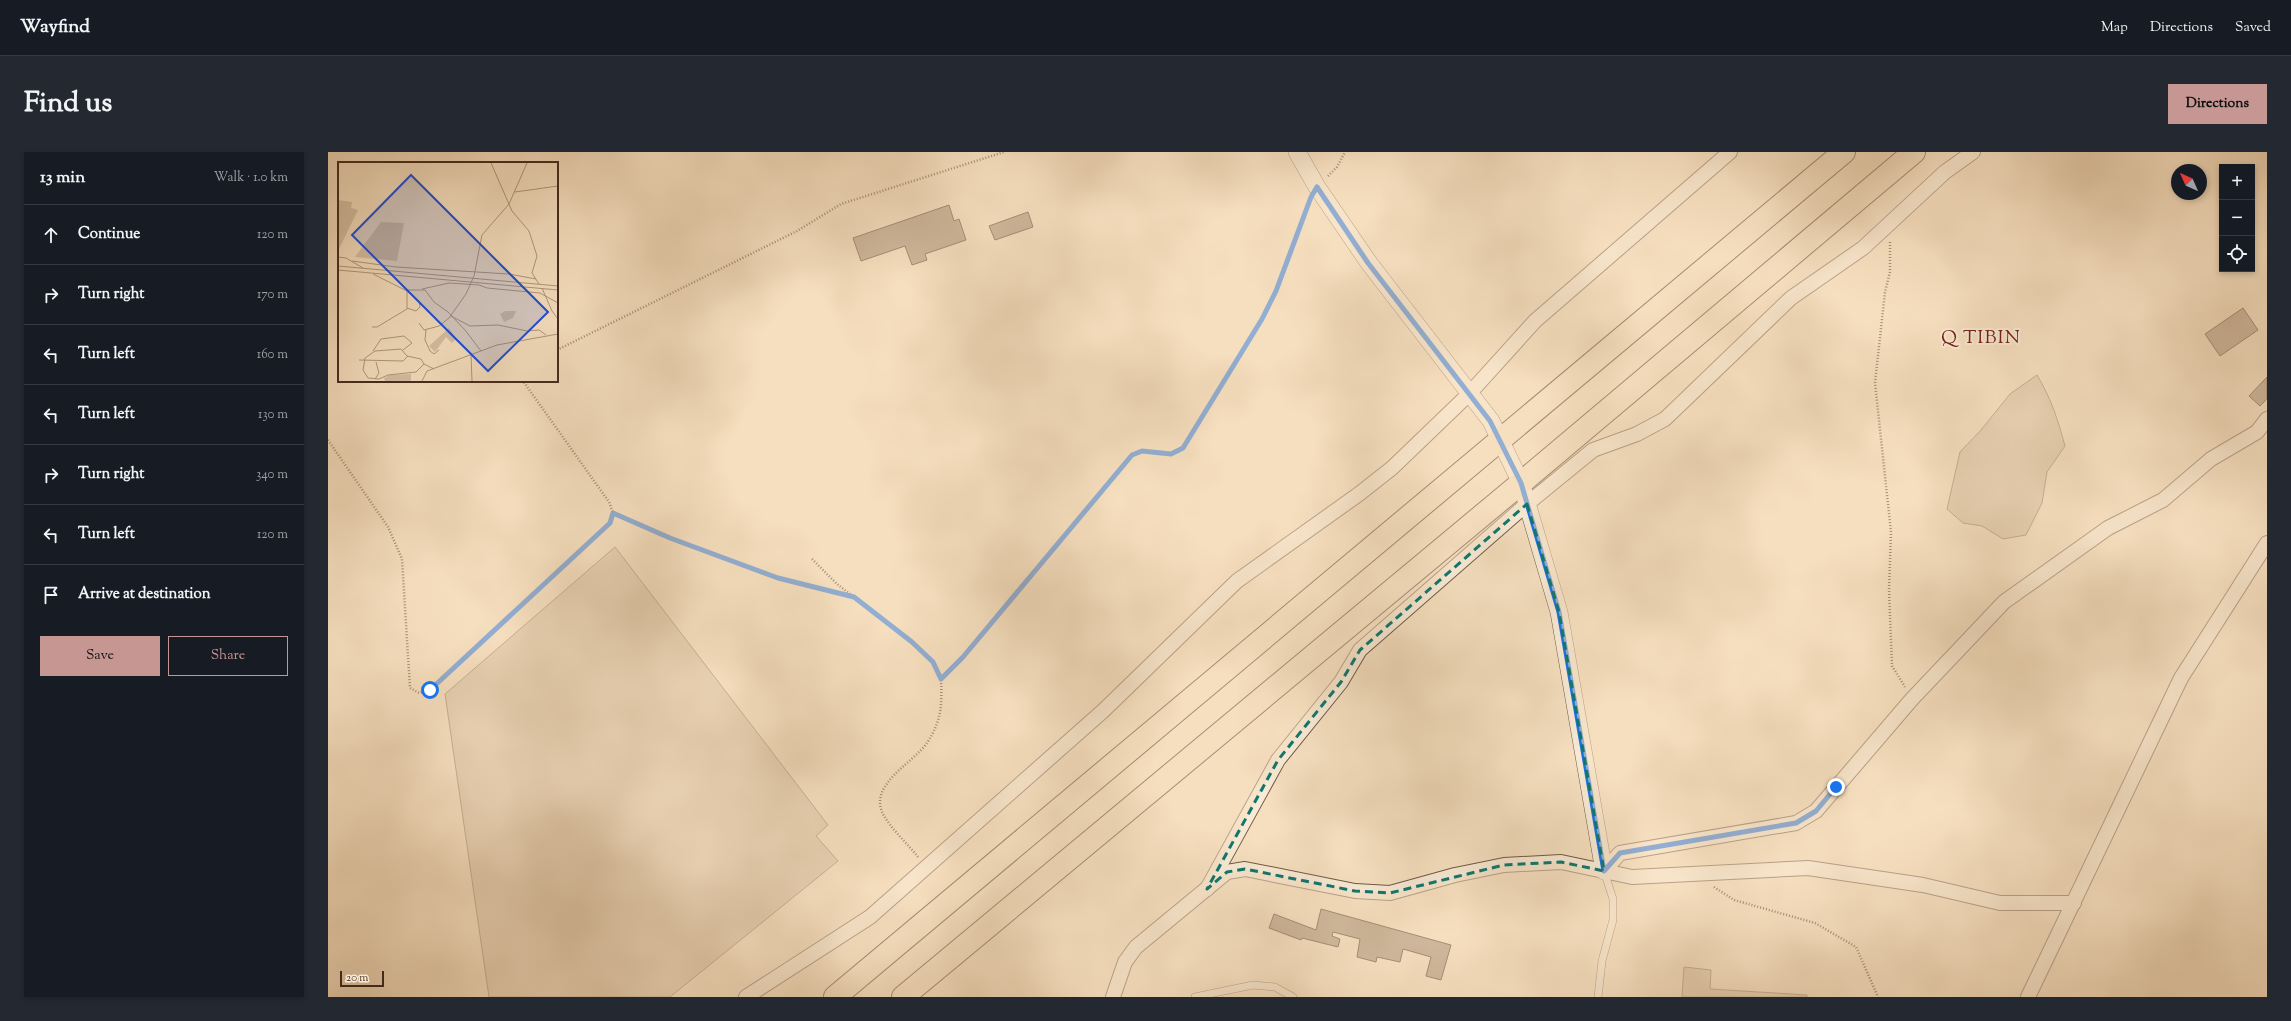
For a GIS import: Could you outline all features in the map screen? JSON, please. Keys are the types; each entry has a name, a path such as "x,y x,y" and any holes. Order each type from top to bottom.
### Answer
{"highway":[{"path":"835,997 1844,152"},
{"path":"903,997 1524,493 1914,152"}],"street":[{"path":"1297,152 1317,187 1368,263 1490,421 1500,439 1524,493 1559,612 1604,871"},
{"path":"746,997 870,917 1103,711 1237,581 1359,494 1392,468 1469,394 1535,321 1730,152"},
{"path":"1207,889 1278,760 1341,682 1360,650 1524,493 1593,450 1637,434 1665,420 1791,298 1863,248 1945,172 1973,152"},
{"path":"1604,871 1620,853 1796,823 1816,811 1912,699 2004,602 2108,528 2163,500 2212,459 2257,432 2267,419"},
{"path":"2028,997 2181,678 2267,543"},
{"path":"1113,997 1125,962 1136,948 1228,872 1245,869 1355,891 1390,893 1455,875 1504,865 1561,862 1632,877 1808,868 1923,884 2000,903 2074,903"}],"lane":[{"path":"1598,997 1602,961 1613,920 1614,899 1604,871"},
{"path":"1195,997 1253,985 1275,986 1293,997"}],"path":[{"path":"558,350 797,231 841,204 1004,152"},
{"path":"941,679 963,657 1132,455 1142,451 1171,454 1183,448 1262,319 1276,291 1311,197 1317,187 1336,167 1345,152"},
{"path":"1900,213 1890,242 1890,272 1885,292 1875,384 1891,532 1889,590 1892,666 1912,699"},
{"path":"328,440 388,527 402,559 410,688 419,693 430,690 610,523 613,513 609,502 524,382"},
{"path":"613,513 670,538 778,578 854,597"},
{"path":"812,559 837,584 912,642 933,662 941,679 942,712 927,743 884,786 880,801 883,813 926,868"},
{"path":"1694,874 1734,900 1816,922 1856,947 1878,997"}],"highlighted area":[{"path":"1527,504 1559,612 1604,871 1561,862 1504,865 1390,893 1355,891 1245,869 1227,872 1207,889 1278,760 1341,682 1360,650"}],"shaded area":[{"path":"2037,375 2054,409 2065,446 2047,472 2042,503 2026,535 2003,539 1982,526 1963,523 1947,509 1960,452 1981,430 2010,394"},
{"path":"615,547 828,825 816,836 838,861 670,997 489,997 445,694"},
{"path":"1684,967 1711,970 1710,989 1807,995 1807,997 1682,997"}],"building":[{"path":"949,205 954,221 959,219 966,240 925,254 927,260 912,265 905,246 861,261 853,238"},
{"path":"1028,212 1033,227 995,240 989,226"},
{"path":"2243,308 2258,330 2220,356 2205,334"},
{"path":"2267,377 2267,399 2260,406 2249,396"},
{"path":"1321,909 1451,945 1441,980 1426,976 1431,957 1403,949 1400,962 1377,957 1376,962 1357,957 1360,939 1333,932 1332,936 1340,939 1338,947 1302,938 1301,940 1269,928 1274,914 1316,930"}],"district":[{"name":"Q TIBIN","path":"1981,338"}],"route":[{"path":"430,690 610,523 613,513 670,538 778,578 854,597 912,642 933,662 941,679 963,657 1132,455 1142,451 1171,454 1183,448 1262,319 1276,291 1311,197 1317,187 1368,263 1490,421 1521,483 1537,532 1559,612 1590,799 1604,871 1620,853 1693,839 1796,823 1816,811 1836,787"}]}
